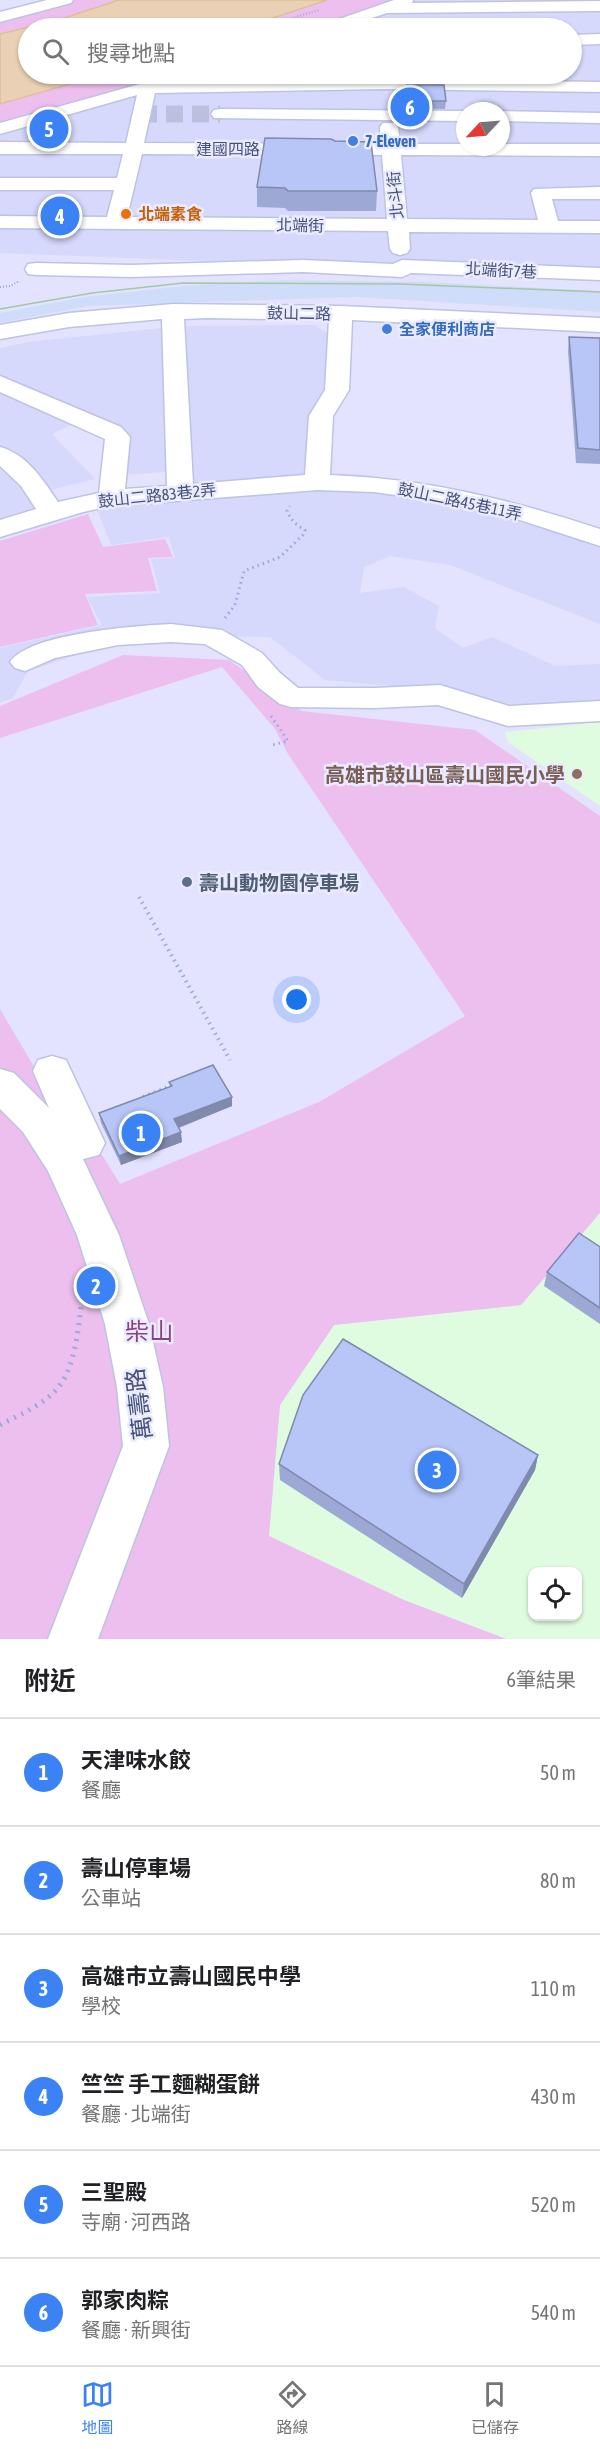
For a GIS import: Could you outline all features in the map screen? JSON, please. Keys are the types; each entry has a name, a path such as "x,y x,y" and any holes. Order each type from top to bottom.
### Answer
{"street":[{"path":"0,17 64,0"},
{"path":"356,18 407,0"},
{"path":"385,8 600,6"},
{"path":"582,40 600,39"},
{"path":"0,129 161,84"},
{"path":"148,88 253,84"},
{"name":"北斗街","path":"385,84 402,268 400,284 405,315"},
{"path":"519,84 600,87"},
{"path":"115,223 148,88"},
{"name":"建國四路","path":"220,114 456,116"},
{"path":"510,117 600,118"},
{"name":"建國四路","path":"0,148 600,150"},
{"path":"0,184 124,184"},
{"path":"550,227 541,194 600,193"},
{"name":"北端街","path":"0,222 600,227"},
{"name":"北端街7巷","path":"36,269 130,271 303,266 600,274"},
{"path":"173,311 180,492"},
{"name":"鼓山二路","path":"0,332 76,318 173,311 405,315 600,325"},
{"path":"310,482 321,416 337,390 341,313"},
{"path":"2,386 112,432 118,437 111,498"},
{"path":"0,455 15,463 26,475 52,514"},
{"name":"鼓山二路83巷2弄","path":"0,530 77,505 111,498 310,482"},
{"name":"鼓山二路45巷11弄","path":"310,482 374,484 438,493 531,515 600,538"},
{"path":"25,662 46,651 118,636 171,633 212,636 252,659 269,680 291,697 375,698 440,695 508,716 600,711"},
{"path":"52,1071 85,1143"},
{"name":"萬壽路","path":"0,1084 37,1120 64,1161 105,1255 127,1323 140,1387 146,1446 73,1639"}],"path":[{"path":"292,18 327,7"},
{"path":"0,287 10,286"},
{"path":"212,636 235,605 244,571 280,557 304,534 305,530 294,524 288,511 310,482"},
{"path":"272,745 288,741 279,727"},
{"path":"139,897 231,1060"},
{"path":"138,1100 178,1082"},
{"path":"0,1425 29,1410 57,1389 69,1364 88,1267 105,1255"}],"shaded area":[{"path":"119,0 327,0 273,18 64,18"},
{"path":"402,0 600,0 600,276 0,253 0,126 138,84 582,84 582,18 349,18"},
{"path":"18,30 18,84 70,84 0,104 0,34"},
{"path":"281,280 422,282 600,291 600,312 356,297 88,306 0,323 0,313 84,297 184,286"},
{"path":"314,325 329,334 335,405 312,486 380,490 459,506 600,544 600,624 450,565 390,556 364,567 360,593 404,587 439,606 435,628 463,648 492,637 555,666 600,664 600,700 550,705 493,703 435,690 325,680 270,637 198,636 113,643 28,671 13,698 0,703 0,648 102,625 87,597 160,593 151,559 175,558 169,537 111,545 96,507 190,498 192,470 122,475 119,428 98,417 0,377 0,348 28,342 182,326"},
{"path":"0,393 75,423 52,434 95,479 30,495 39,512 0,525"},
{"name":"高雄市鼓山區壽山國民小學","path":"600,722 600,806 508,742 505,732"},
{"path":"600,1213 600,1639 506,1639 404,1600 268,1536 280,1405 334,1325 521,1305"}],"green space":[{"path":"74,0 119,0 64,18 18,18 18,30 0,34 0,20"},
{"path":"327,0 402,0 349,18 273,18"},
{"path":"70,84 138,84 0,126 0,104"},
{"path":"88,514 103,547 165,539 173,557 148,558 157,591 85,594 98,625 0,647 0,541"},
{"name":"柴山","path":"123,655 229,660 302,711 475,730 600,816 600,1213 521,1305 334,1325 280,1405 269,1536 404,1600 506,1639 0,1639 0,1009 49,1092 93,1140 120,1184 319,1102 465,1016 288,754 275,729 222,667 0,738 0,706"}],"building":[{"path":"407,85 444,85 446,101 407,101"},
{"path":"265,138 371,142 377,191 288,191 285,188 257,187"},
{"path":"569,337 600,338 600,450 578,448"},
{"path":"213,1065 232,1097 174,1119 181,1132 119,1156 99,1113 172,1086 169,1082"},
{"path":"579,1233 600,1247 600,1308 547,1272"},
{"path":"343,1339 538,1455 464,1584 279,1464 303,1395"}],"tunnel":[{"path":"140,114 220,114"}],"tram line":[{"path":"0,309 92,293 183,283 400,284 600,292"}],"place":[{"name":"郭家肉粽","path":"410,107"},
{"name":"三聖殿","path":"49,129"},
{"name":"7-Eleven","path":"353,141"},
{"name":"北端素食","path":"126,214"},
{"name":"竺竺 手工麵糊蛋餅","path":"60,216"},
{"name":"全家便利商店","path":"387,329"},
{"name":"高雄市鼓山區壽山國民小學","path":"577,774"},
{"name":"壽山動物園停車場","path":"187,882"},
{"name":"天津味水餃","path":"141,1133"},
{"name":"壽山停車場","path":"96,1286"},
{"name":"高雄市立壽山國民中學","path":"437,1470"}]}
